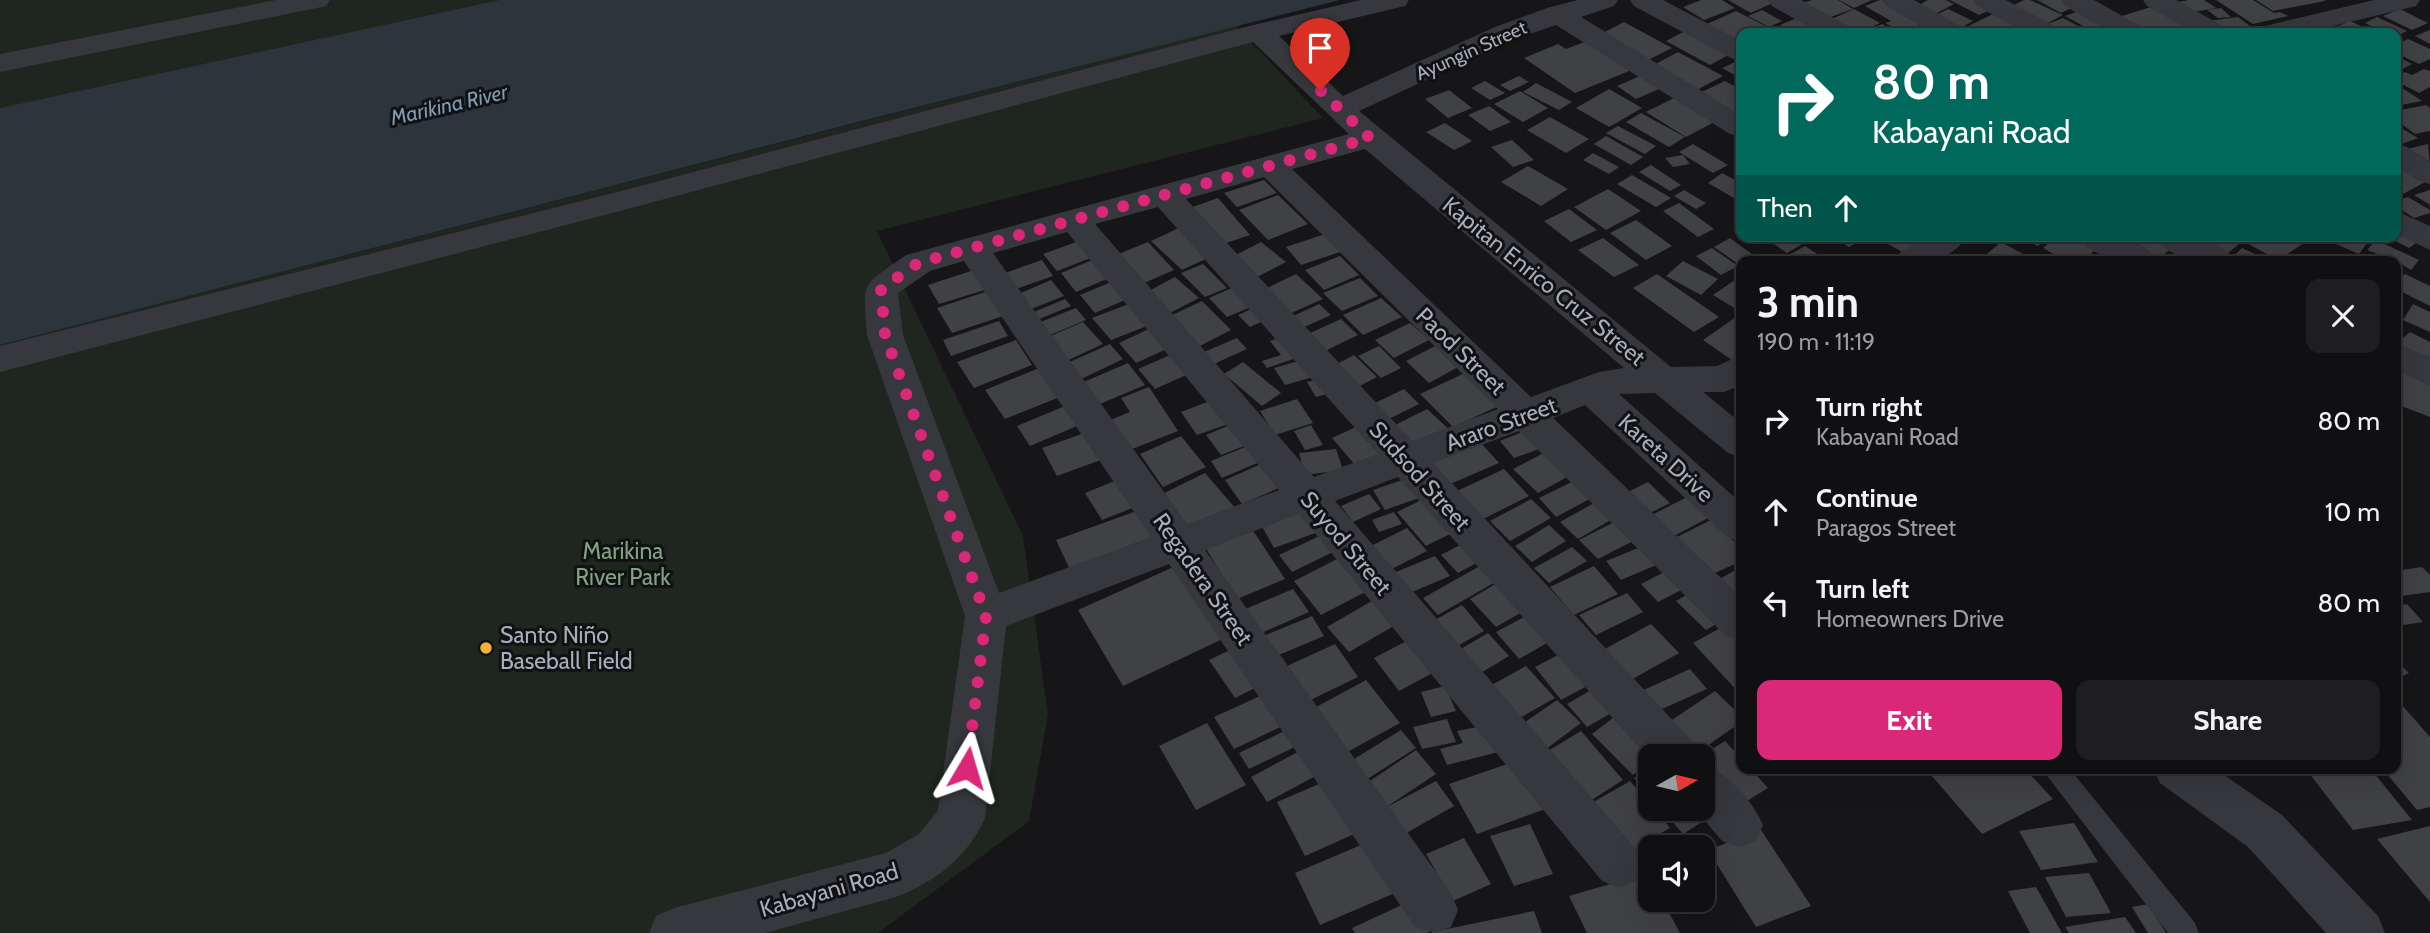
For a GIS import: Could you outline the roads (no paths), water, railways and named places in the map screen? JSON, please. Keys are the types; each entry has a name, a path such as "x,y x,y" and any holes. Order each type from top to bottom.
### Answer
{"street":[{"path":"0,63 317,0"},
{"path":"0,359 636,197 1259,32 1396,0"},
{"name":"Ayungin Street","path":"918,263 1271,166 1353,122 1504,33 1605,0"},
{"path":"1643,0 1736,49"},
{"path":"1781,0 1831,28"},
{"path":"1895,0 1943,28"},
{"path":"1986,0 2037,28"},
{"path":"2074,0 2123,28"},
{"path":"2156,0 2206,28"},
{"path":"2292,28 2407,0"},
{"path":"2419,0 2430,6"},
{"path":"1557,15 1736,125"},
{"name":"Kapitan Enrico Cruz Street","path":"1259,32 1353,122 1575,309 1736,439"},
{"path":"2401,156 2430,174"},
{"name":"Paod Street","path":"1271,166 1736,619"},
{"name":"Sudsod Street","path":"1165,195 1665,744"},
{"name":"Suyod Street","path":"1074,220 1619,865"},
{"path":"2401,224 2430,239"},
{"path":"1920,256 1942,242"},
{"path":"2105,242 2132,256"},
{"path":"2181,242 2208,256"},
{"name":"Regadera Street","path":"972,248 1433,910"},
{"name":"Kabayani Road","path":"674,933 896,874 936,850 961,818 986,616 885,335 881,289 918,263"},
{"path":"2401,358 2430,373"},
{"path":"1665,380 1724,379 1736,371"},
{"name":"Araro Street","path":"986,616 1612,382 1665,380"},
{"name":"Kareta Drive","path":"1591,390 1736,521"},
{"path":"2184,774 2265,831 2360,933"},
{"path":"1715,798 1740,825"}],"lane":[{"path":"2058,774 2185,933"}],"water":[{"name":"Marikina River","path":"499,0 1340,0 0,345 0,108"}],"place":[{"name":"Santo Niño Baseball Field","path":"486,648"}],"park label":[{"name":"Marikina River Park","path":"623,564"}]}
